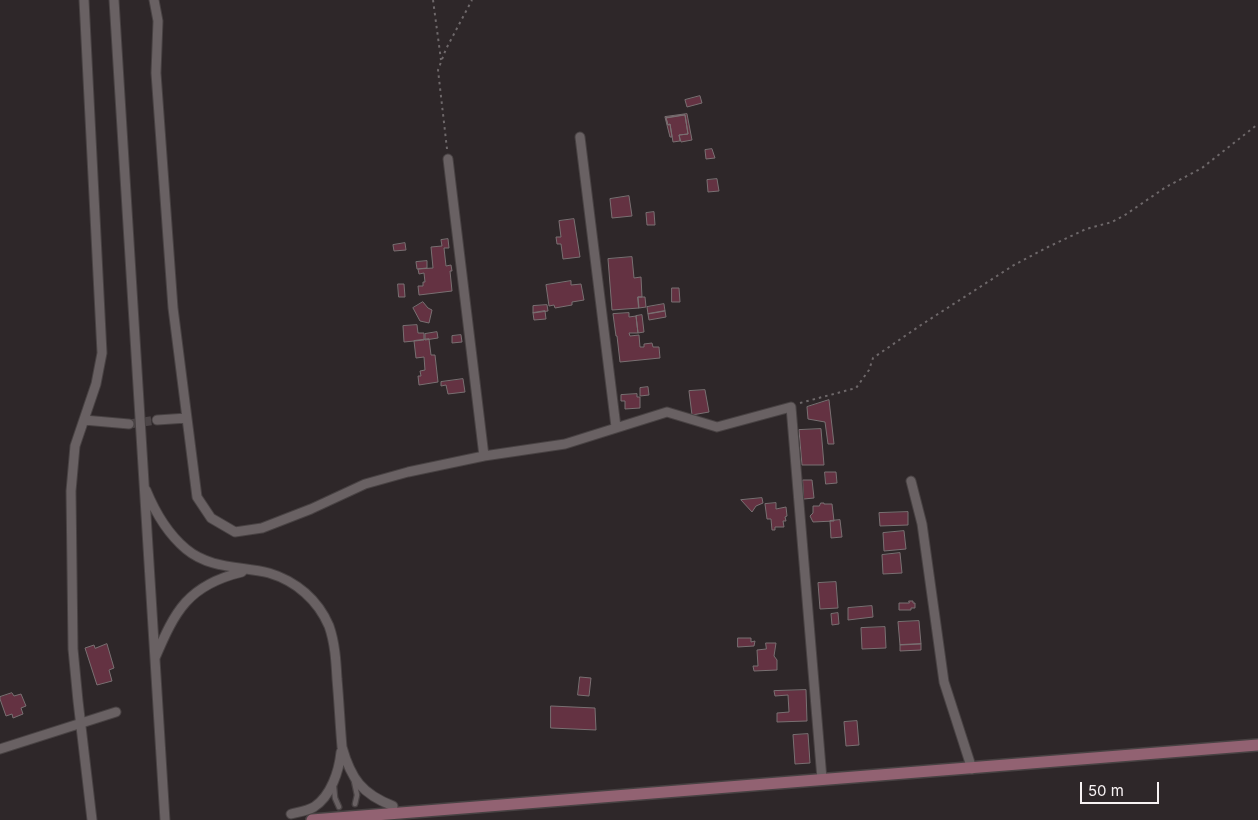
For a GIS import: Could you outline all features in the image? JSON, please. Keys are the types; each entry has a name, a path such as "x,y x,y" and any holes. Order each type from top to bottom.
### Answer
{"main road":[{"path":"312,820 1258,745"}],"street":[{"path":"84,0 102,353 96,384 75,446 71,491 73,649 92,820"},
{"path":"114,0 165,820"},
{"path":"154,0 158,21 156,74 173,308 197,496 212,518 236,532 262,528 311,509 365,484 408,472 484,456 565,444 667,412 717,427 791,407 822,779"},
{"path":"580,137 616,427"},
{"path":"448,159 484,456"},
{"path":"157,420 187,418"},
{"path":"84,420 129,424"},
{"path":"911,481 922,524 944,682 956,725 972,769"},
{"path":"143,483 154,509 167,529 186,550 207,561 228,568 268,573 287,580 308,594 319,607 329,627 334,647 342,747 340,764 326,794 315,806 306,811 291,814"},
{"path":"154,661 169,626 180,608 193,594 211,582 249,570"},
{"path":"0,749 116,712"},
{"path":"342,747 358,785 367,794 393,806"}],"lane":[{"path":"351,772 356,790 355,804"},
{"path":"335,778 334,790 339,807"}],"path":[{"path":"433,0 441,62"},
{"path":"448,159 438,70 446,49 472,0"},
{"path":"791,407 856,388 869,370 874,358 921,325 1014,265 1086,229 1112,222 1125,215 1166,187 1202,168 1258,124"}],"building":[{"path":"700,96 702,103 687,107 685,100"},
{"path":"687,114 692,140 681,142 679,135 688,134 685,115 666,118 668,125 670,124 672,137 670,137 665,117"},
{"path":"685,115 688,134 679,135 680,141 673,142 670,124 668,125 666,118"},
{"path":"712,149 715,158 706,159 705,150"},
{"path":"717,179 719,191 708,192 707,180"},
{"path":"629,196 632,216 612,218 610,199"},
{"path":"654,212 655,225 647,225 646,213"},
{"path":"574,219 580,257 563,259 561,244 557,244 556,237 561,237 559,221"},
{"path":"448,239 449,248 444,248 446,266 451,265 452,291 419,295 418,286 423,286 423,282 425,282 424,273 419,274 418,269 433,268 431,247 442,246 441,240"},
{"path":"405,243 406,250 394,251 393,245"},
{"path":"632,257 634,278 641,277 642,297 638,297 639,308 612,310 608,259"},
{"path":"427,261 427,268 417,269 416,262"},
{"path":"571,281 571,285 581,284 584,300 572,302 572,305 555,308 554,305 549,306 546,285"},
{"path":"398,284 404,284 405,297 399,297"},
{"path":"672,288 679,288 680,302 672,302"},
{"path":"638,297 645,297 646,307 639,308"},
{"path":"423,302 432,310 429,323 420,321 413,308"},
{"path":"664,304 665,311 648,314 647,307"},
{"path":"547,305 548,311 533,313 533,306"},
{"path":"545,311 546,319 534,320 533,313"},
{"path":"665,311 666,317 649,320 648,314"},
{"path":"629,313 629,317 636,316 638,333 629,333 630,336 639,335 640,347 644,347 644,344 652,343 653,347 659,347 660,358 620,362 613,314"},
{"path":"642,315 644,332 638,333 636,316"},
{"path":"417,325 418,333 424,333 424,340 404,342 403,326"},
{"path":"437,332 438,338 425,340 425,334"},
{"path":"461,335 462,342 452,343 452,336"},
{"path":"429,339 431,355 435,355 438,382 419,385 418,376 421,376 420,371 425,370 424,357 416,358 414,341"},
{"path":"463,379 465,392 448,394 446,385 441,386 441,382"},
{"path":"648,387 649,395 640,396 640,388"},
{"path":"705,390 709,412 692,415 689,391"},
{"path":"637,394 637,397 640,397 640,408 625,409 625,401 621,401 621,395"},
{"path":"829,400 834,444 828,444 825,422 808,419 807,407"},
{"path":"821,429 824,465 802,465 799,430"},
{"path":"825,472 836,472 837,483 826,484"},
{"path":"803,480 812,480 814,498 804,499"},
{"path":"762,498 763,503 756,506 752,512 741,500"},
{"path":"776,503 776,509 786,507 787,516 785,517 786,521 783,521 784,527 775,527 775,530 772,530 771,519 767,519 765,504"},
{"path":"821,503 832,504 834,521 813,522 810,516 813,513 813,506 819,506"},
{"path":"908,512 908,525 880,526 879,513"},
{"path":"840,520 842,537 831,538 830,521"},
{"path":"904,531 906,549 884,551 883,533"},
{"path":"900,553 902,573 883,574 882,555"},
{"path":"836,582 838,608 820,609 818,583"},
{"path":"909,601 915,603 915,608 899,610 899,603 909,603"},
{"path":"872,606 873,617 848,620 848,608"},
{"path":"838,613 839,624 832,625 831,614"},
{"path":"919,621 921,644 900,645 898,622"},
{"path":"885,627 886,648 862,649 861,628"},
{"path":"738,638 751,638 751,642 755,641 754,646 738,647"},
{"path":"766,643 776,643 774,656 777,660 777,670 754,671 753,666 758,666 757,650 766,649"},
{"path":"107,644 114,668 109,670 112,681 97,685 85,648 94,645 95,648"},
{"path":"921,644 921,650 900,651 900,645"},
{"path":"580,677 591,678 589,696 578,695"},
{"path":"806,690 807,721 777,722 777,713 789,712 788,695 775,696 774,691"},
{"path":"12,693 14,696 21,694 26,706 21,708 23,714 13,718 12,714 6,716 0,699 0,697"},
{"path":"551,706 595,708 596,730 551,728"},
{"path":"857,721 859,745 846,746 844,722"},
{"path":"808,734 810,763 795,764 793,735"}],"tunnel":[{"path":"129,424 157,420"}]}
